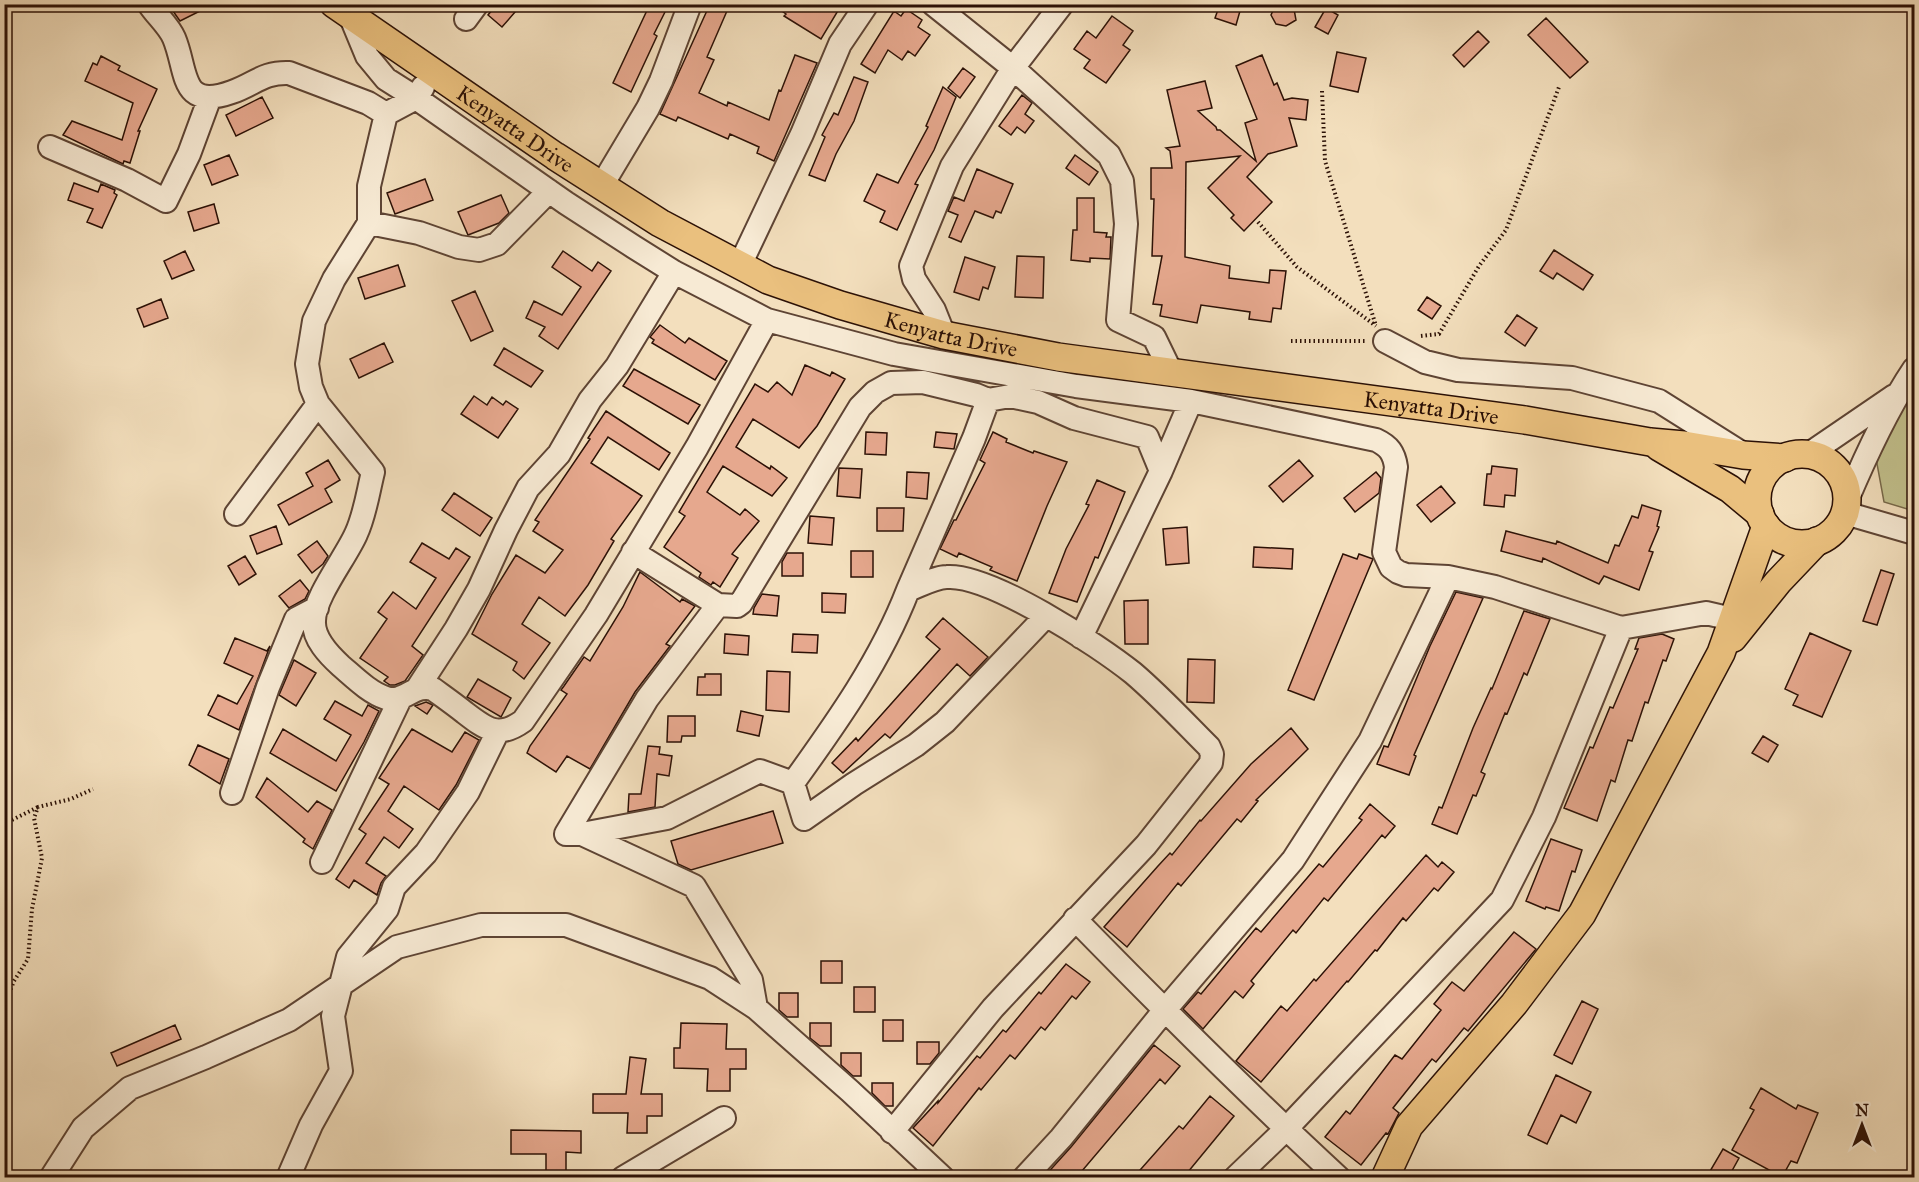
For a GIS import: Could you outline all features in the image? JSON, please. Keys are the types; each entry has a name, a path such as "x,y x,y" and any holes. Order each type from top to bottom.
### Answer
{"main road":[{"name":"Kenyatta Drive","path":"342,10 555,156 660,223 768,280 840,305 944,335 1058,357 1525,420 1650,442 1743,455 1797,456"},
{"path":"1650,442 1730,489 1776,535 1789,542 1803,544 1817,541"},
{"path":"1384,1178 1409,1126 1514,1004 1582,914 1721,653 1763,520 1757,501 1759,486 1765,474 1774,464 1797,456 1822,458 1837,470 1846,487 1846,506 1834,530 1817,541 1778,582 1721,653"}],"street":[{"path":"149,4 173,36 183,74 196,94 210,97 233,92 275,73 289,73 368,103 386,114"},
{"path":"602,185 648,108 661,81 690,4"},
{"path":"740,265 802,134 840,44 867,4"},
{"path":"933,4 1013,68 1109,156 1122,181 1126,224 1118,320 1154,337 1171,372"},
{"path":"944,335 934,309 914,279 911,266 952,165 1013,68 1062,4"},
{"path":"342,10 367,56 386,79 549,192 674,272 767,320 894,354 1076,386 1191,401 1376,440 1384,444 1395,458 1396,467 1384,544 1387,560 1398,572 1406,575 1448,577 1495,586 1621,628 1706,614 1732,619"},
{"path":"433,73 416,98 386,114 369,186 369,223 334,279 314,321 307,364 311,387 318,404 372,472 357,533 322,593 313,620 322,646 337,663 376,693 388,700 426,687 434,689 484,728 498,731 515,728 524,722 596,615 696,447 767,320"},
{"path":"50,147 127,180 166,201 189,154 210,97"},
{"path":"369,223 420,233 459,247 479,250 497,244 549,192"},
{"path":"322,862 408,694 456,628 479,589 528,488 559,453 590,400 617,366 674,272"},
{"path":"1380,333 1425,362 1458,370 1572,378 1659,401 1743,455"},
{"path":"1914,369 1898,393 1860,470 1846,506 1914,533"},
{"path":"633,552 718,605 737,606 741,603 860,407 875,392 891,383 923,382 988,400 1010,396 1038,402 1074,418 1147,437 1161,471"},
{"path":"1797,456 1898,393"},
{"path":"794,783 847,706 894,627 988,400"},
{"path":"1080,637 1161,471 1191,401"},
{"path":"236,514 318,404"},
{"path":"892,1132 993,1008 1146,844 1210,763 1212,754 1209,747 1132,673 1080,637 1013,596 976,581 946,577 908,590"},
{"path":"1024,1178 1061,1138 1164,1011 1293,860 1370,741 1448,577"},
{"path":"718,605 647,699 566,834 582,834 667,818 760,771 794,783"},
{"path":"232,793 268,687 296,619 317,608"},
{"path":"794,783 804,819 916,745 945,722 1046,616"},
{"path":"1235,1178 1286,1129 1502,900 1544,817 1621,628"},
{"path":"288,1178 311,1125 341,1071 333,1016 348,957 387,909 394,887 426,853 468,792 498,731"},
{"path":"582,834 694,886 751,980 756,1008"},
{"path":"1075,919 1164,1011 1339,1178"},
{"path":"51,1177 83,1128 130,1088 289,1020 397,947 481,925 566,925 710,978 756,1008 850,1091 943,1178"},
{"path":"623,1178 724,1118"}],"path":[{"path":"1292,340 1380,333 1439,334 1479,266 1506,230 1559,87"},
{"path":"1322,91 1325,161 1380,333"},
{"path":"1258,222 1297,267 1380,333"},
{"path":"4,824 38,807 93,789"},
{"path":"4,1006 14,981 28,959 32,909 42,858 34,818 38,807"},
{"path":"4,1173 51,1177"}],"shaded area":[{"path":"1914,384 1914,511 1884,502 1875,453"}],"building":[{"path":"168,4 214,4 180,21"},
{"path":"497,4 522,4 502,27 488,15"},
{"path":"650,4 669,4 654,34 657,36 631,92 613,83"},
{"path":"710,4 730,4 707,57 714,60 699,93 727,106 728,102 769,120 779,90 781,91 795,55 817,63 774,161 757,153 759,147 730,134 728,139 678,117 676,121 660,114"},
{"path":"772,4 842,4 821,39 784,16 786,14"},
{"path":"1220,4 1242,4 1236,25 1215,18"},
{"path":"1276,4 1290,4 1294,9 1296,20 1286,26 1276,24 1271,15"},
{"path":"1326,8 1338,15 1328,34 1315,27"},
{"path":"906,9 922,20 918,27 930,35 915,56 908,51 902,60 888,50 875,73 861,64 894,11 901,16"},
{"path":"1112,16 1133,31 1123,45 1130,50 1106,83 1084,68 1090,60 1074,49 1087,31 1096,38"},
{"path":"1546,18 1588,62 1570,78 1528,35"},
{"path":"1478,31 1489,42 1464,67 1453,55"},
{"path":"1337,52 1366,58 1358,92 1330,86"},
{"path":"1262,55 1274,85 1277,83 1284,100 1292,98 1308,100 1306,120 1289,118 1297,146 1268,154 1247,177 1272,202 1244,231 1231,218 1234,215 1208,188 1240,156 1186,162 1185,257 1230,266 1229,278 1269,283 1270,270 1286,271 1281,309 1273,308 1271,322 1249,319 1250,312 1201,305 1197,323 1160,316 1162,305 1153,304 1162,256 1152,256 1154,199 1151,199 1151,168 1172,168 1170,151 1166,148 1180,146 1167,90 1205,81 1212,108 1198,111 1217,130 1220,130 1256,161 1245,123 1257,119 1236,66"},
{"path":"101,56 120,66 118,70 157,89 138,131 140,131 130,163 124,161 123,164 63,135 72,121 122,140 133,103 85,81 93,63 97,65"},
{"path":"963,68 975,77 960,98 948,88"},
{"path":"854,77 868,82 854,121 836,154 825,181 809,175 825,137 822,135 834,113 838,115"},
{"path":"943,87 956,97 934,150 915,184 918,185 897,230 880,222 885,211 864,201 877,174 898,183 928,127 926,126"},
{"path":"1022,95 1032,103 1025,114 1034,121 1025,133 1017,127 1011,135 999,126"},
{"path":"262,97 273,118 236,136 226,115"},
{"path":"229,155 238,175 212,185 204,165"},
{"path":"1075,155 1098,172 1089,185 1066,168"},
{"path":"977,169 1013,184 1001,213 996,211 993,218 975,211 961,242 949,237 958,215 948,211 954,197 964,201"},
{"path":"425,179 433,200 395,214 387,193"},
{"path":"74,183 98,192 101,184 115,190 114,193 117,195 102,228 87,222 93,209 68,200"},
{"path":"501,195 509,213 499,223 468,235 458,212"},
{"path":"1077,198 1094,198 1094,232 1107,233 1106,237 1111,237 1110,259 1090,258 1090,262 1071,260 1073,230 1077,230"},
{"path":"214,204 219,223 194,231 188,212"},
{"path":"1554,250 1593,275 1583,290 1557,273 1553,279 1540,271"},
{"path":"185,251 194,270 172,279 164,261"},
{"path":"563,251 592,271 598,262 611,271 558,349 539,336 545,327 526,318 534,301 562,315 581,287 552,267"},
{"path":"1017,256 1044,257 1043,298 1015,297"},
{"path":"965,257 995,267 988,289 983,287 979,300 954,292"},
{"path":"398,265 405,286 365,299 358,278"},
{"path":"475,291 493,331 471,341 452,301"},
{"path":"1427,297 1441,306 1432,319 1418,310"},
{"path":"161,299 168,318 144,327 137,309"},
{"path":"1517,315 1537,328 1525,346 1505,332"},
{"path":"660,325 685,343 689,338 727,361 715,380 652,343 654,340 650,337"},
{"path":"384,343 393,362 359,378 350,359"},
{"path":"504,348 543,371 531,387 494,365"},
{"path":"805,365 830,376 832,372 845,379 817,426 799,448 753,419 736,447 770,469 771,466 787,478 772,496 723,466 707,492 740,515 745,509 759,521 732,554 738,558 720,587 713,582 711,585 699,577 701,573 664,547 685,516 679,512 755,384 768,392 777,382 792,395"},
{"path":"634,369 700,405 688,424 623,386"},
{"path":"474,396 487,405 492,397 503,405 506,401 518,409 498,438 461,414"},
{"path":"606,411 670,453 659,470 608,437 591,463 642,496 611,539 614,541 588,585 565,616 539,597 522,624 550,643 524,679 513,670 517,662 472,634 492,594 516,555 545,573 563,550 533,531 539,522 535,520 590,439 588,438"},
{"path":"866,432 887,433 886,455 865,454"},
{"path":"936,432 957,434 954,449 934,447"},
{"path":"993,432 1007,439 1006,442 1033,453 1034,451 1067,462 1017,581 990,570 992,567 959,553 957,557 940,549 985,463 980,460"},
{"path":"328,460 340,480 325,489 332,502 289,525 278,505 313,486 306,473"},
{"path":"1299,460 1313,476 1283,502 1269,486"},
{"path":"1492,466 1517,469 1515,496 1505,495 1504,507 1484,505 1487,474 1491,474"},
{"path":"839,468 862,469 860,498 837,496"},
{"path":"907,472 929,473 927,499 906,497"},
{"path":"1376,472 1381,478 1379,493 1355,512 1344,498"},
{"path":"1097,480 1125,492 1077,602 1049,593 1066,549 1089,505 1086,504"},
{"path":"1441,486 1455,503 1431,522 1417,505"},
{"path":"454,493 492,518 480,536 442,510"},
{"path":"1642,505 1661,511 1657,526 1659,527 1649,551 1653,552 1639,590 1604,576 1599,584 1543,558 1542,562 1501,551 1506,531 1556,544 1557,541 1608,563 1615,545 1619,546 1632,516 1638,518"},
{"path":"877,508 904,508 903,531 877,531"},
{"path":"810,516 834,518 832,545 808,543"},
{"path":"276,526 282,544 257,554 250,536"},
{"path":"1187,527 1189,563 1166,565 1163,529"},
{"path":"317,541 328,556 323,564 312,573 298,555"},
{"path":"422,543 449,559 456,548 470,557 412,646 423,655 405,681 390,685 384,681 388,677 360,658 387,619 378,612 393,592 416,609 436,578 410,562"},
{"path":"1254,547 1293,549 1292,569 1253,567"},
{"path":"851,551 873,551 873,577 851,577"},
{"path":"787,553 803,553 803,576 782,576 782,562"},
{"path":"1343,554 1357,559 1359,554 1373,559 1314,700 1288,690"},
{"path":"245,556 256,574 239,585 228,566"},
{"path":"1881,570 1894,574 1877,625 1863,621"},
{"path":"640,572 680,602 682,599 695,606 666,644 670,646 635,692 590,769 567,756 556,772 527,753 567,694 561,690 584,657 590,661 623,607"},
{"path":"300,580 309,591 305,599 289,608 279,596"},
{"path":"1456,592 1483,598 1414,755 1416,756 1409,775 1377,764 1384,746 1388,747 1430,646"},
{"path":"822,593 846,594 845,613 822,612"},
{"path":"762,594 779,596 777,616 753,614"},
{"path":"1148,600 1148,644 1125,644 1124,601"},
{"path":"1524,611 1550,619 1527,675 1524,673 1507,714 1505,713 1481,772 1485,774 1476,796 1473,795 1457,834 1432,824 1439,807 1442,808 1473,728 1492,689"},
{"path":"943,618 988,657 970,676 957,664 890,738 885,734 843,773 832,763 856,738 858,741 940,649 926,637"},
{"path":"1810,633 1851,651 1822,717 1793,705 1798,695 1785,689"},
{"path":"725,634 749,636 748,655 724,653"},
{"path":"793,634 818,635 817,653 792,652"},
{"path":"1662,634 1674,639 1666,661 1663,660 1648,703 1645,702 1632,741 1628,740 1615,782 1611,780 1597,821 1564,808 1590,747 1593,748 1610,707 1613,708 1638,649 1635,649 1639,638"},
{"path":"235,638 267,651 270,646 239,730 208,715 218,695 237,704 253,676 224,663"},
{"path":"1188,659 1215,660 1214,703 1187,702"},
{"path":"294,660 316,673 296,706 279,695"},
{"path":"767,671 790,672 789,712 766,710"},
{"path":"705,674 721,674 721,695 697,695 698,677 705,677"},
{"path":"478,679 511,698 501,717 467,697"},
{"path":"335,701 362,716 368,705 379,711 336,791 270,753 283,729 336,761 351,735 324,719"},
{"path":"426,702 433,705 427,714 415,706"},
{"path":"741,711 763,716 759,736 737,731"},
{"path":"668,716 695,716 695,736 682,736 681,742 667,742"},
{"path":"1291,728 1308,749 1256,800 1258,801 1241,822 1237,819 1181,886 1178,883 1127,947 1104,927 1170,853 1172,855 1200,820 1251,764"},
{"path":"412,729 452,752 465,732 479,740 456,785 439,810 404,786 388,811 413,829 399,848 384,837 366,863 386,876 377,895 354,880 349,888 336,879 366,834 359,829 389,784 379,778"},
{"path":"1763,736 1778,745 1768,762 1752,753"},
{"path":"198,745 229,759 220,784 189,765"},
{"path":"648,746 660,747 659,754 672,756 669,776 657,774 655,807 628,812 629,794 641,794"},
{"path":"267,778 308,812 317,801 332,810 313,849 303,842 305,839 256,797"},
{"path":"1370,804 1395,826 1385,838 1382,835 1328,901 1324,898 1296,933 1293,930 1251,981 1254,984 1243,998 1235,991 1203,1029 1183,1009 1198,992 1201,994 1256,928 1261,932 1319,864 1323,867 1362,820 1359,818"},
{"path":"773,811 783,843 691,870 678,864 671,841"},
{"path":"1551,839 1582,850 1575,872 1572,871 1559,911 1546,907 1545,909 1526,901"},
{"path":"1426,855 1438,867 1442,862 1454,872 1438,891 1434,888 1406,921 1403,918 1377,951 1375,950 1347,981 1261,1082 1236,1061 1281,1006 1287,1011 1314,979 1316,981"},
{"path":"1514,932 1536,949 1468,1031 1464,1028 1436,1062 1432,1059 1393,1108 1399,1113 1388,1134 1386,1133 1361,1165 1325,1137 1346,1111 1350,1114 1395,1055 1402,1059 1441,1010 1434,1004 1452,982 1464,991"},
{"path":"821,961 842,961 842,983 821,983"},
{"path":"1066,964 1090,982 1076,999 1072,996 1045,1030 1041,1027 1015,1059 1010,1055 981,1090 979,1088 933,1146 913,1128 938,1101 938,1103 977,1056 980,1058 1003,1030 1006,1032"},
{"path":"854,987 875,987 875,1012 854,1012"},
{"path":"779,993 798,993 798,1017 787,1017 779,1010"},
{"path":"1582,1001 1598,1009 1572,1064 1554,1055"},
{"path":"883,1020 903,1020 903,1041 883,1041"},
{"path":"681,1023 727,1024 726,1049 746,1049 746,1069 730,1069 730,1091 707,1091 708,1069 674,1068 674,1048 680,1048"},
{"path":"810,1023 831,1023 831,1046 820,1046 810,1038"},
{"path":"175,1025 181,1039 117,1066 111,1053"},
{"path":"917,1042 939,1042 939,1053 930,1064 917,1064"},
{"path":"1154,1045 1180,1066 1165,1084 1160,1079 1076,1178 1043,1178 1071,1147"},
{"path":"841,1053 861,1053 861,1076 853,1076 841,1065"},
{"path":"630,1057 646,1059 641,1094 662,1094 662,1116 647,1116 647,1133 627,1133 628,1113 593,1113 593,1094 626,1094"},
{"path":"1556,1075 1591,1092 1576,1123 1561,1115 1547,1144 1528,1135"},
{"path":"872,1083 893,1083 893,1106 885,1106 872,1093"},
{"path":"1761,1088 1796,1109 1798,1105 1818,1113 1797,1163 1791,1161 1782,1177 1732,1150 1754,1110 1750,1108"},
{"path":"1210,1096 1234,1116 1183,1178 1133,1178 1179,1126 1183,1129"},
{"path":"511,1130 581,1131 581,1153 566,1152 566,1174 546,1174 546,1154 511,1154"},
{"path":"1723,1149 1739,1158 1728,1178 1706,1178"}]}
